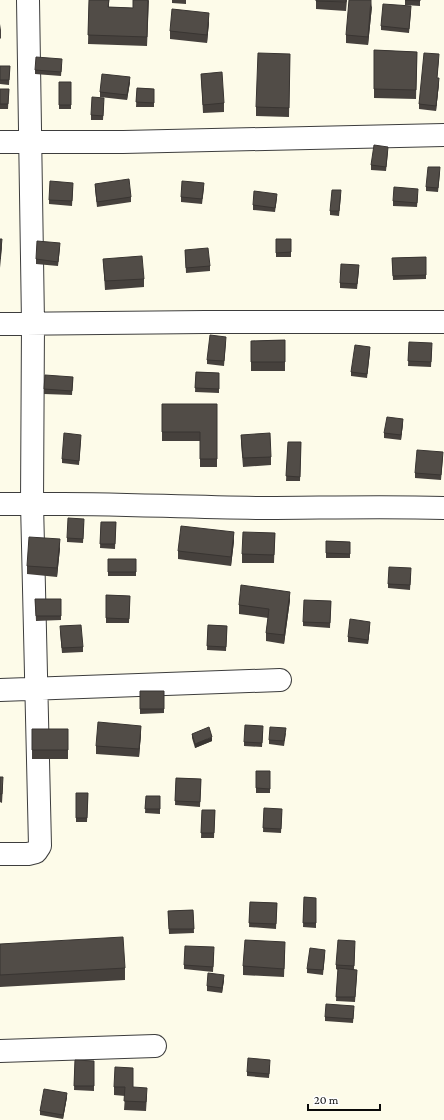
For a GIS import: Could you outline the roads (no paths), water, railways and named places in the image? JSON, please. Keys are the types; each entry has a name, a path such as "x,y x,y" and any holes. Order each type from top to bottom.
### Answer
{"street":[{"path":"0,854 28,854 36,852 40,846 32,503 33,323 28,0"},
{"path":"0,142 131,142 444,136"},
{"path":"0,324 444,322"},
{"path":"0,504 83,503 257,508 377,506 444,508"},
{"path":"0,690 36,690 280,680"},
{"path":"0,1051 155,1046"}]}
